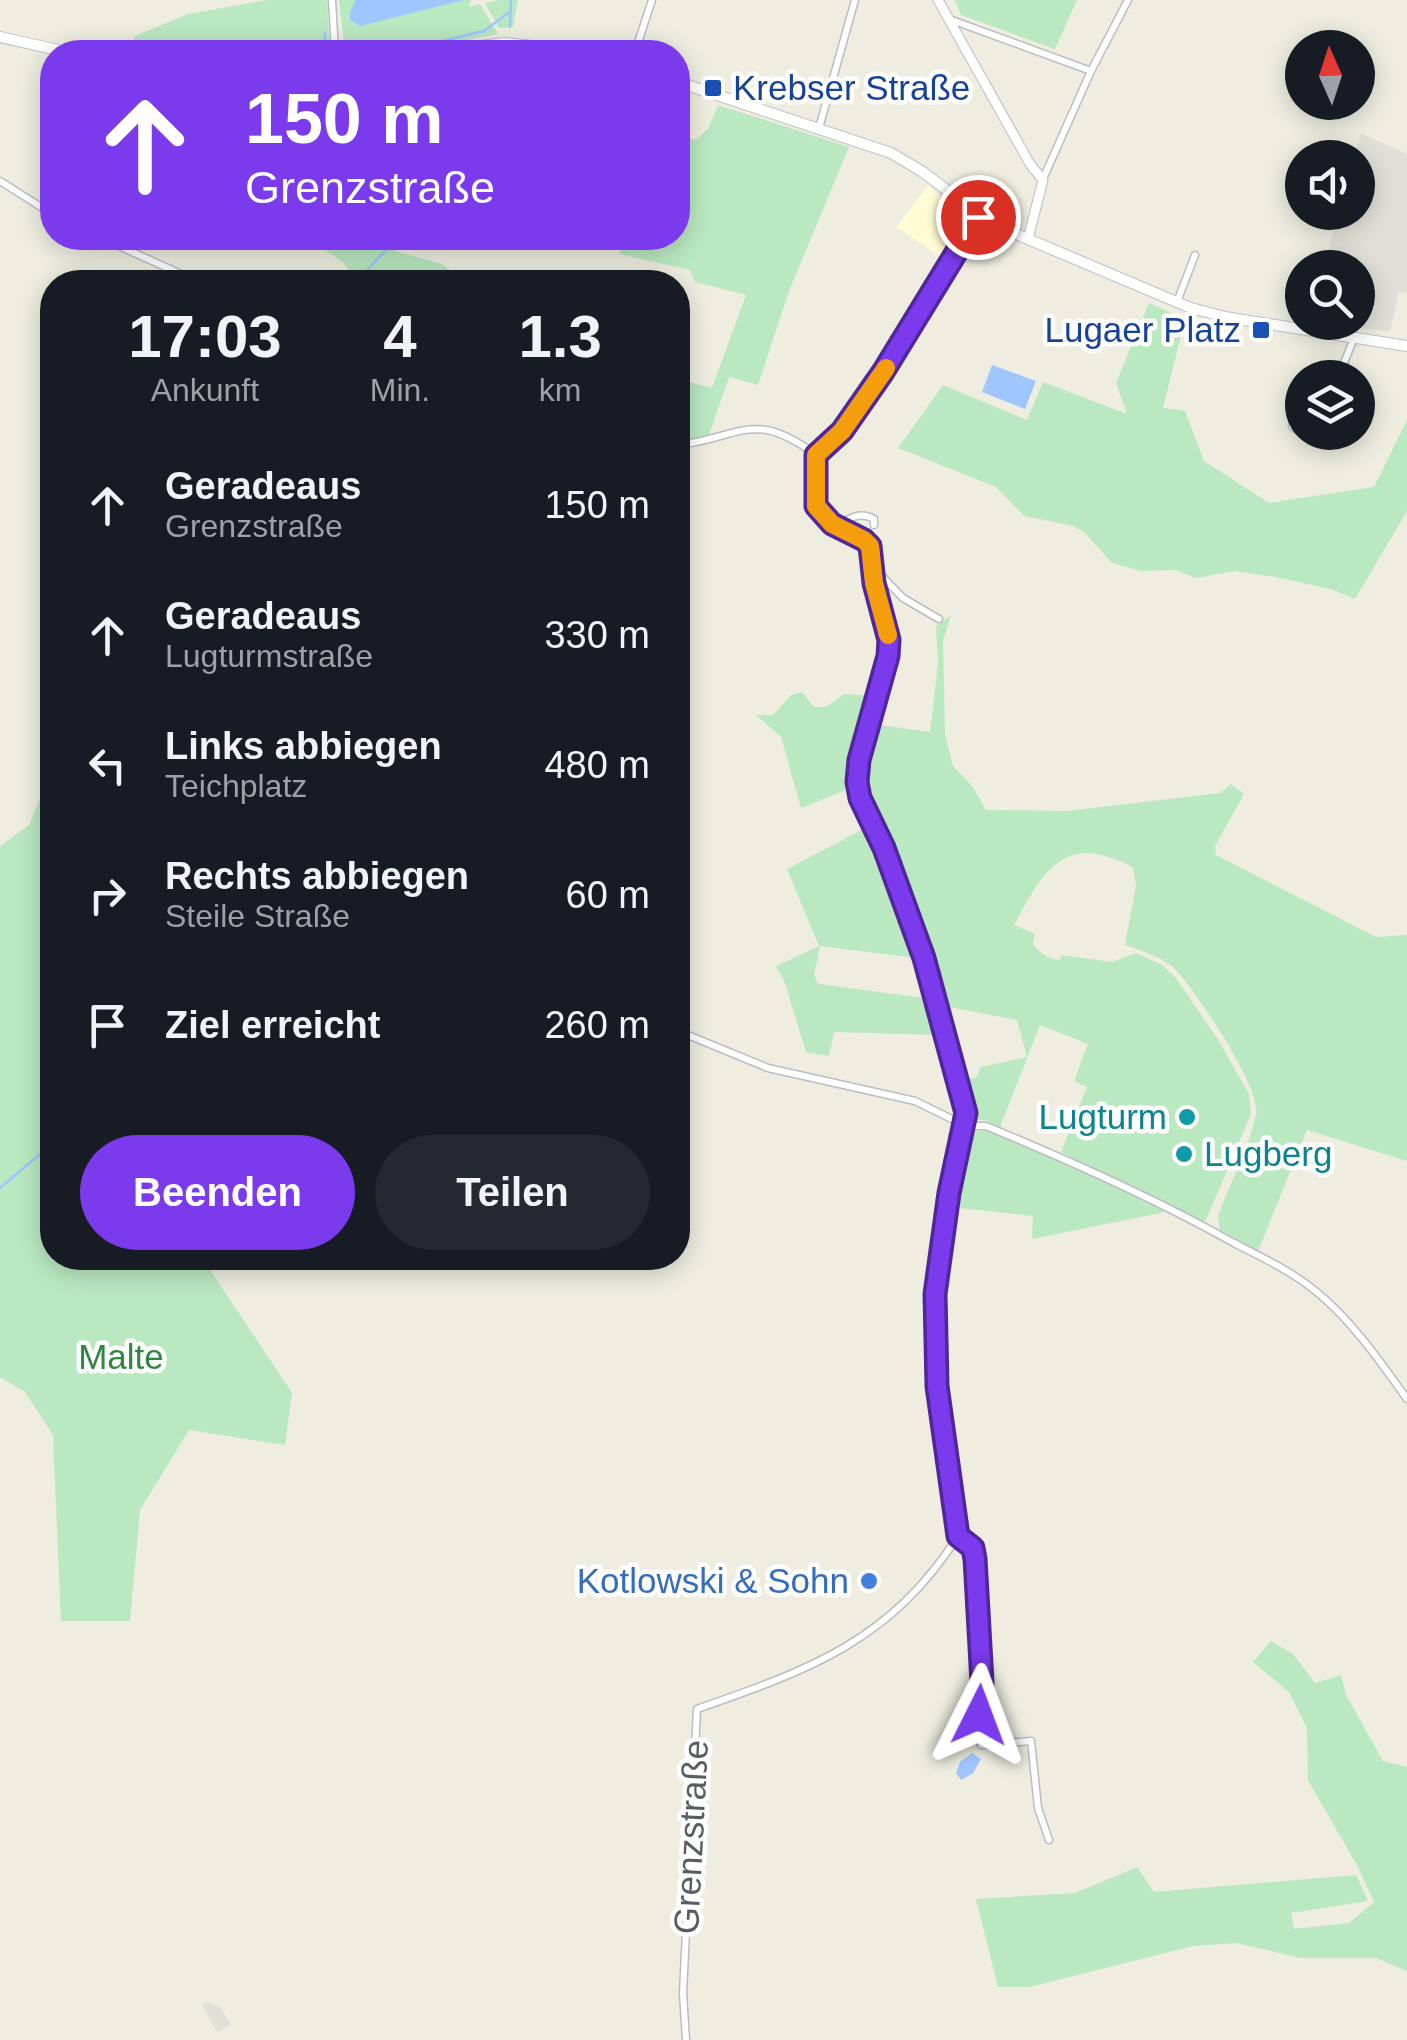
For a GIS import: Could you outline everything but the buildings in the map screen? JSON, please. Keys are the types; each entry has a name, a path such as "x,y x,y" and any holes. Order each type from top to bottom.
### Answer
{"main road":[{"path":"0,37 40,46"},
{"path":"690,86 908,162 978,217 1177,302 1225,317 1285,327"},
{"path":"1367,340 1407,346"}],"street":[{"path":"332,0 335,40"},
{"path":"639,40 652,0"},
{"path":"818,128 856,0"},
{"path":"938,0 1030,164 1043,180"},
{"path":"1028,239 1043,180 1128,0"},
{"path":"949,19 1092,71"},
{"path":"0,181 40,206"},
{"path":"978,217 883,372 842,431 816,455 816,506 822,516 870,546 874,583 890,648 859,760 857,782 924,958 966,1113 949,1193 935,1294 937,1386 958,1536 973,1548 975,1559 982,1682 981,1745 1031,1742 1038,1808 1048,1840"},
{"path":"128,250 172,270"},
{"path":"1177,302 1195,255"},
{"path":"690,444 738,429 762,428 790,438 816,455"},
{"path":"838,526 855,516 874,519 874,526"},
{"path":"874,568 903,598 939,619"},
{"path":"690,1037 768,1068 915,1101 966,1126 986,1126 1098,1173 1210,1229 1295,1276 1336,1311 1407,1399"},
{"name":"Grenzstraße","path":"686,2040 682,1993 697,1709 778,1680 842,1651 913,1594 958,1536"}],"shaded area":[{"path":"1361,133 1407,154 1407,293 1399,292 1390,332 1375,330 1375,250 1329,250 1334,230 1375,230 1375,140 1359,140"},
{"path":"928,185 965,220 943,258 896,227"},
{"path":"202,2004 219,2006 231,2024 217,2033"}],"green space":[{"path":"267,0 327,0 329,40 134,40 135,36 188,14"},
{"path":"339,0 471,0 469,7 480,4 498,34 467,40 344,40"},
{"path":"518,0 513,27 499,28 485,3"},
{"path":"955,0 1077,0 1055,49 961,15"},
{"path":"718,105 849,147 789,291 758,385 729,377 709,435 690,439 690,382 712,388 746,295 695,282 690,270 619,254 620,250 690,250 690,139 696,140 709,127"},
{"path":"325,250 396,250 450,270 349,270"},
{"path":"1149,303 1185,319 1163,408 1185,411 1204,461 1269,503 1374,487 1407,420 1407,511 1355,599 1331,589 1276,577 1235,571 1196,578 1176,570 1142,571 1112,563 1084,532 1073,526 1024,516 996,487 898,448 943,385 1027,420 1043,382 1127,414 1116,383"},
{"path":"951,615 943,641 945,734 953,766 973,787 986,810 1067,811 1220,793 1231,784 1244,794 1215,846 1216,855 1376,937 1407,935 1407,1161 1307,1130 1258,1251 1220,1230 1218,1216 1249,1140 1255,1101 1224,1038 1174,968 1125,945 1136,885 1133,868 1088,853 1072,855 1048,871 1014,925 1035,934 1033,944 1052,958 1060,960 1061,955 1112,962 1136,953 1162,965 1176,978 1219,1041 1249,1094 1251,1114 1206,1220 1199,1222 1061,1152 1087,1087 1074,1081 1088,1044 1040,1025 1000,1127 985,1120 970,1120 959,1078 976,1078 981,1067 1027,1057 1017,1020 939,1005 928,958 862,797 862,760 873,724 930,732 938,664 936,626"},
{"path":"802,692 814,707 826,707 844,694 874,696 856,759 856,786 801,808 781,737 756,715 773,715 791,695"},
{"name":"Malte","path":"40,799 40,1270 210,1270 292,1393 285,1445 189,1430 140,1510 130,1621 61,1621 53,1435 25,1392 0,1377 0,846 29,825"},
{"path":"871,825 923,959 820,946 814,975 818,984 933,999 942,1035 834,1032 829,1056 806,1052 776,966 819,946 787,869"},
{"path":"985,1130 1097,1176 1165,1212 1032,1239 1033,1216 950,1207 970,1133"},
{"path":"1271,1641 1293,1654 1315,1683 1341,1675 1346,1695 1383,1761 1407,1767 1407,1971 1376,1958 1300,1958 1237,1943 1193,1946 1029,1987 998,1987 976,1899 1075,1893 1137,1867 1154,1892 1356,1875 1368,1901 1291,1913 1294,1929 1349,1923 1374,1902 1308,1780 1307,1728 1289,1692 1253,1662"}],"water":[{"path":"356,0 464,0 360,26 350,20"},
{"path":"992,365 1036,381 1025,409 982,392"},
{"path":"972,1753 981,1759 973,1773 961,1780 956,1773 960,1762"}],"waterway":[{"path":"510,27 511,0"},
{"path":"447,40 484,31 511,11"},
{"path":"325,33 325,40"},
{"path":"367,270 386,250"},
{"path":"0,1188 40,1154"}],"slow traffic":[{"path":"886,368 842,431 816,455 815,500 822,516 870,546 874,583 888,635"}],"place":[{"name":"Krebser Straße","path":"713,88"},
{"name":"Lugaer Platz","path":"1261,330"},
{"name":"Lugturm","path":"1187,1117"},
{"name":"Lugberg","path":"1184,1154"},
{"name":"Kotlowski & Sohn","path":"869,1581"}],"route":[{"path":"978,217 883,372 842,431 816,455 815,500 822,516 870,546 874,583 890,648 859,760 857,782 924,958 966,1113 941,1241 935,1294 936,1355 958,1536 973,1548 975,1559 982,1682 979,1715"}]}
